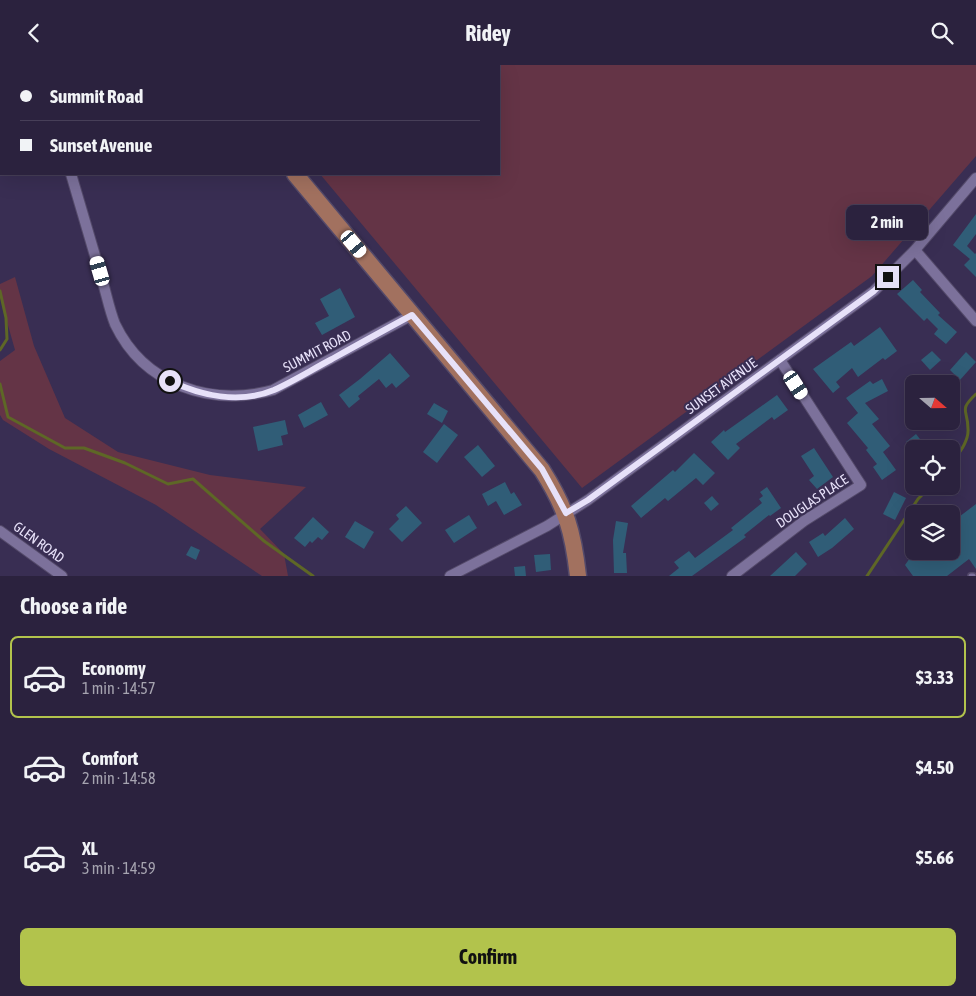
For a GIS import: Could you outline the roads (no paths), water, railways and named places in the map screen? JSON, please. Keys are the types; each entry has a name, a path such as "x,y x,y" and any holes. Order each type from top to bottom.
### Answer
{"main road":[{"path":"295,175 542,469 566,513 573,536 578,576"}],"street":[{"name":"SUMMIT ROAD","path":"71,175 115,322 129,345 143,361 158,374 182,387 222,396 248,396 274,390 412,315"},
{"name":"SUNSET AVENUE","path":"450,576 547,526 588,500 874,291 915,250 976,178"},
{"path":"915,250 976,321"},
{"name":"DOUGLAS PLACE","path":"732,576 804,521 861,485 780,360"},
{"name":"GLEN ROAD","path":"0,531 62,576"}],"waterway":[{"path":"0,291 6,318 7,339 0,350"},
{"path":"0,384 8,417 65,448 84,448 125,463 168,484 193,479 264,541 313,576"},
{"path":"960,451 968,434 965,410 967,404 976,394"},
{"path":"867,576 922,495"}]}
